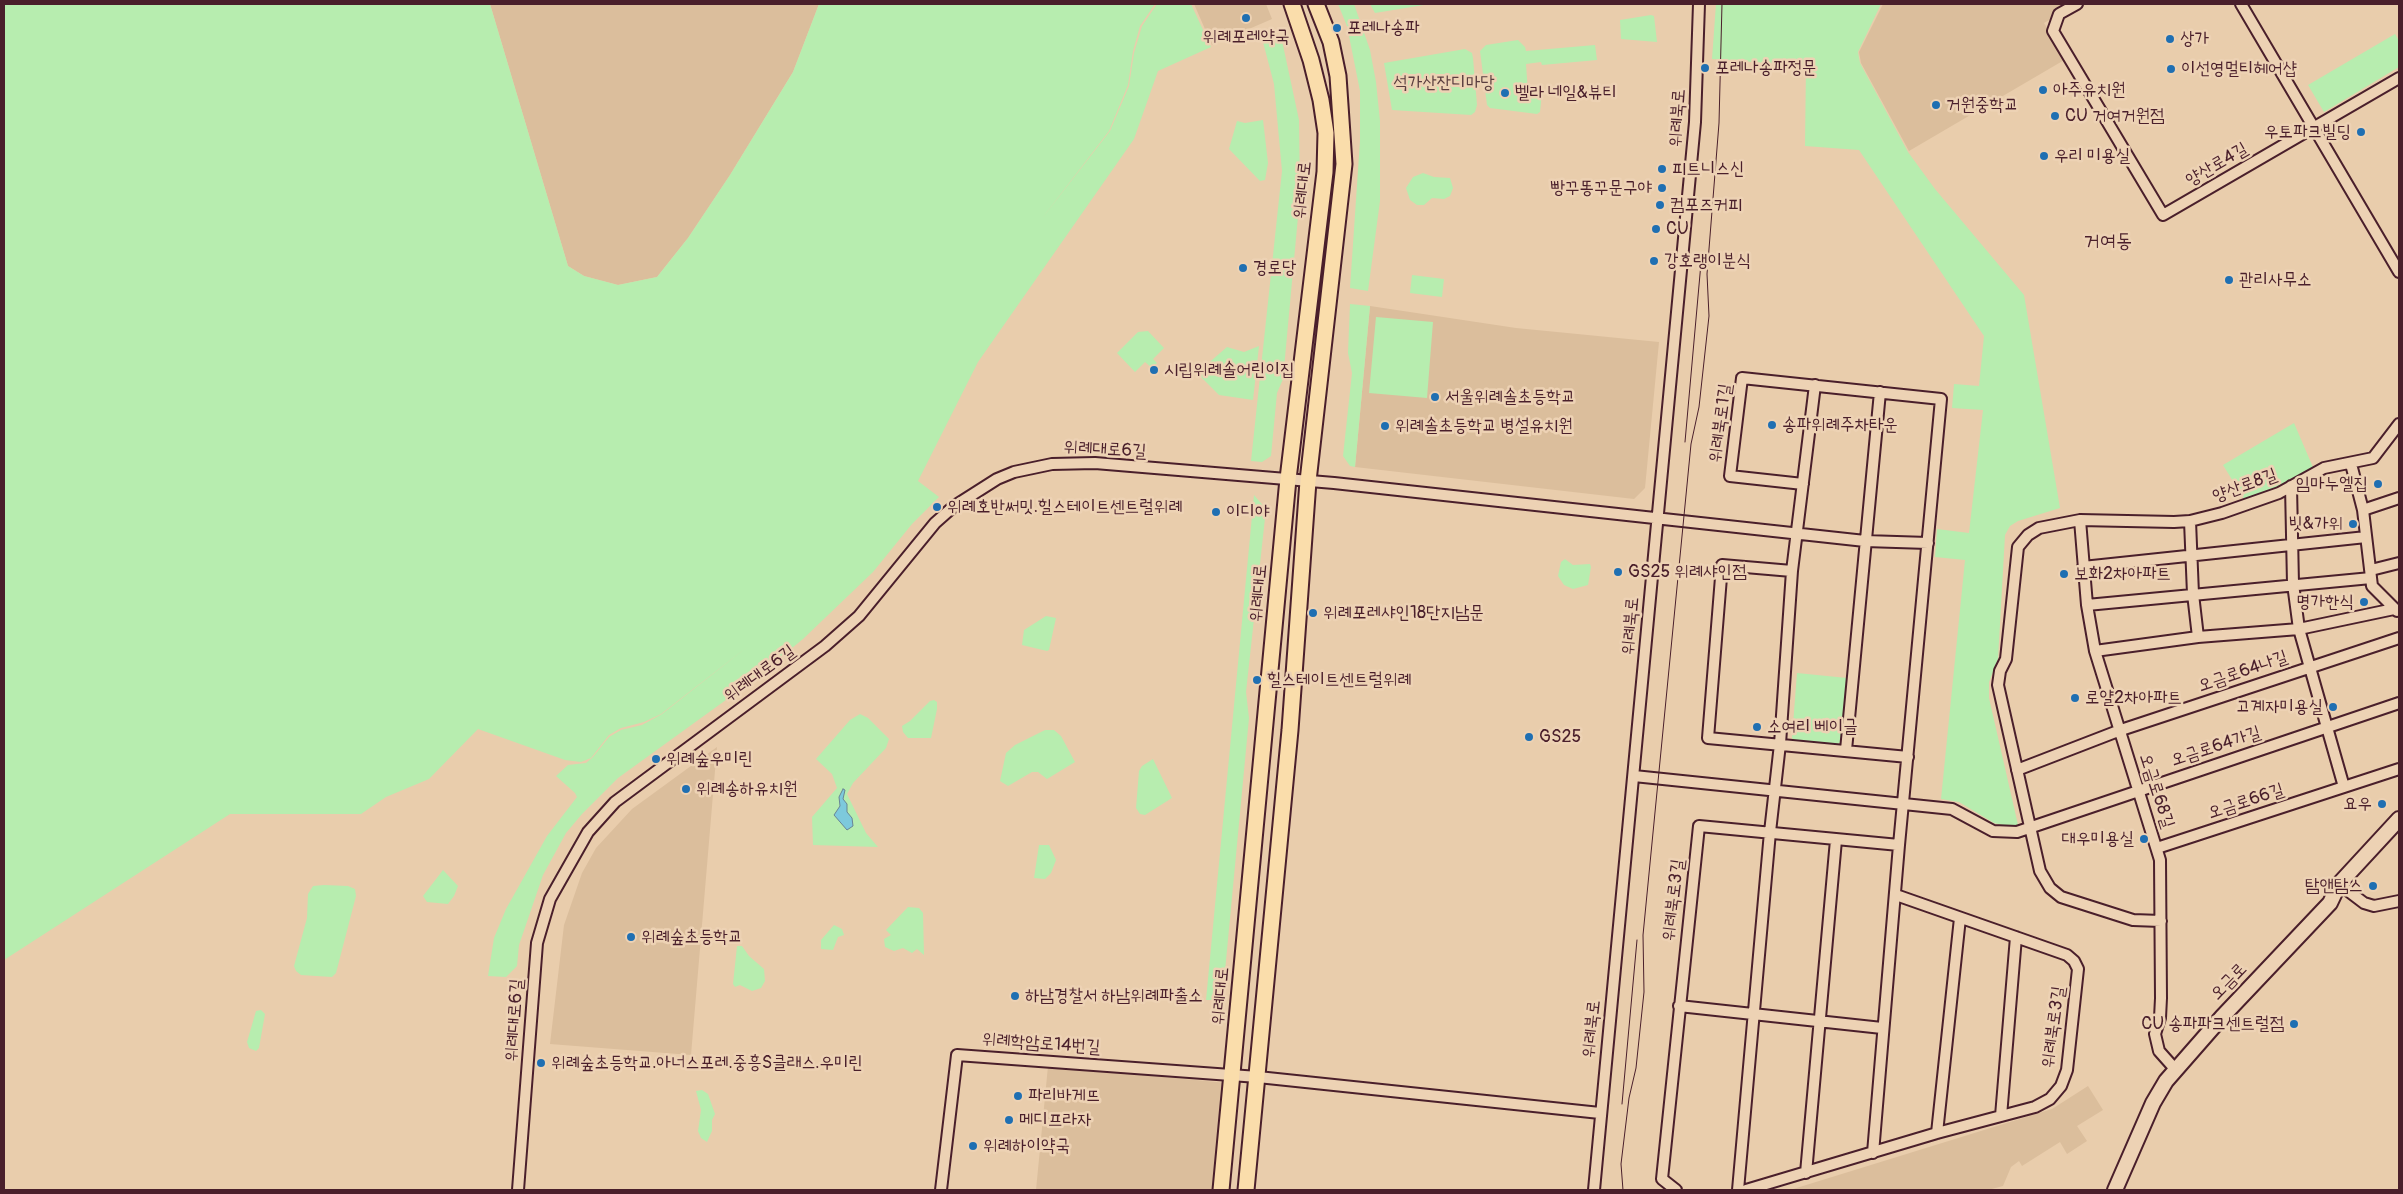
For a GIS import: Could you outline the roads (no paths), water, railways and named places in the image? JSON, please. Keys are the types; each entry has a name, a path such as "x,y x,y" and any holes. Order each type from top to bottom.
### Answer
{"main road":[{"name":"위례대로","path":"1221,1190 1288,479 1325,172 1326,133 1321,100 1311,60 1292,4"},
{"path":"1246,1190 1289,736 1308,481 1344,164 1338,76 1331,42 1316,4"},
{"name":"오금로","path":"2115,1190 2156,1098 2175,1069 2330,903 2339,884 2399,819"}],"street":[{"name":"위례북로","path":"1594,1190 1695,122 1699,4"},
{"name":"양산로4길","path":"2077,4 2059,14 2053,31 2163,215 2399,78"},
{"path":"2241,4 2399,272"},
{"name":"위례북로1길","path":"1803,484 1730,476 1742,378 1941,399 1902,804"},
{"path":"1738,1190 1770,832 1776,790 1792,570 1815,385"},
{"path":"1846,750 1880,392"},
{"name":"양산로8길","path":"2161,921 2133,920 2061,897 2050,888 2040,871 1998,685 2000,671 2006,659 2018,547 2028,535 2039,528 2080,520 2190,521 2222,513 2279,493 2324,468 2373,458 2399,424"},
{"name":"위례대로6길","path":"518,1190 537,943 550,900 571,859 588,832 615,802 824,646 860,616 935,523 953,507 997,479 1014,472 1052,464 1072,463 1288,479 1658,518"},
{"path":"2351,464 2363,510 2372,586 2397,611"},
{"name":"오금로64나길","path":"2291,486 2293,584 2299,629 2310,666"},
{"path":"2363,510 2399,498"},
{"path":"1658,518 1865,541 1928,543"},
{"name":"오금로68길","path":"2080,520 2087,605 2095,652 2118,731 2160,860 2160,1018 2155,1034 2159,1051 2175,1069"},
{"path":"2190,521 2193,594 2198,637"},
{"path":"2083,567 2366,536"},
{"path":"2087,605 2371,574 2399,563"},
{"path":"1792,570 1722,565 1708,738 1908,757"},
{"path":"2095,652 2198,637 2299,629 2397,611"},
{"name":"오금로64나길","path":"2017,770 2118,731 2399,638"},
{"path":"2310,666 2344,787"},
{"name":"오금로64가길","path":"1902,804 1952,809 1993,831 2017,832 2399,703"},
{"name":"오금로66길","path":"2157,848 2399,769"},
{"path":"1634,776 1902,804 1896,895 1882,1028 1873,1153"},
{"name":"위례북로3길","path":"1676,1190 1662,1179 1678,1006 1699,826 1770,832"},
{"path":"1770,832 1898,845"},
{"path":"1806,1173 1836,840"},
{"path":"2339,884 2364,903 2374,906 2399,901"},
{"name":"위례북로3길","path":"1746,1190 1937,1133 2035,1107 2050,1099 2060,1086 2067,1070 2078,968 2074,961 2067,955 1896,895"},
{"path":"1937,1133 1960,918"},
{"path":"2001,1116 2016,937"},
{"path":"1678,1006 1753,1012 1882,1028"},
{"name":"위례학암로14번길","path":"941,1190 957,1055 1258,1077 1600,1113"}],"water":[{"path":"843,789 845,790 843,799 847,804 847,812 852,818 853,826 847,830 834,815 840,806 839,797"}],"tram line":[{"path":"1623,1190 1621,1164 1629,1098 1636,1068 1644,992 1643,935 1691,444 1699,407 1709,316 1707,274 1719,123 1722,4"},
{"path":"1685,442 1701,263"},
{"path":"1622,1104 1637,940"}],"place":[{"name":"위례포레약국","path":"1246,18"},
{"name":"포레나송파","path":"1337,28"},
{"name":"상가","path":"2170,39"},
{"name":"포레나송파정문","path":"1705,68"},
{"name":"이선영멀티헤어샵","path":"2171,69"},
{"name":"아주유치원","path":"2043,90"},
{"name":"벨라 네일&뷰티","path":"1505,93"},
{"name":"거원중학교","path":"1936,105"},
{"name":"CU 거여거원점","path":"2055,116"},
{"name":"우토파크빌딩","path":"2361,132"},
{"name":"우리 미용실","path":"2044,156"},
{"name":"피트니스신","path":"1662,169"},
{"name":"빵꾸똥꾸문구야","path":"1662,188"},
{"name":"컴포즈커피","path":"1660,205"},
{"name":"CU","path":"1656,229"},
{"name":"강호랭이분식","path":"1654,261"},
{"name":"경로당","path":"1243,268"},
{"name":"관리사무소","path":"2229,280"},
{"name":"시립위례솔어린이집","path":"1154,370"},
{"name":"서울위례솔초등학교","path":"1435,397"},
{"name":"송파위례주차타운","path":"1772,425"},
{"name":"위례솔초등학교 병설유치원","path":"1385,426"},
{"name":"임마누엘집","path":"2378,484"},
{"name":"위례호반써밋.힐스테이트센트럴위례","path":"937,507"},
{"name":"이디야","path":"1216,512"},
{"name":"빗&가위","path":"2353,524"},
{"name":"GS25 위례샤인점","path":"1618,572"},
{"name":"보화2차아파트","path":"2064,574"},
{"name":"명가한식","path":"2364,602"},
{"name":"위례포레샤인18단지남문","path":"1313,613"},
{"name":"힐스테이트센트럴위례","path":"1257,680"},
{"name":"로얄2차아파트","path":"2075,698"},
{"name":"고계자미용실","path":"2333,707"},
{"name":"소여리 베이글","path":"1757,727"},
{"name":"GS25","path":"1529,737"},
{"name":"위례숲우미린","path":"656,759"},
{"name":"위례송하유치원","path":"686,789"},
{"name":"요우","path":"2382,804"},
{"name":"대우미용실","path":"2144,839"},
{"name":"탐앤탐스","path":"2373,886"},
{"name":"위례숲초등학교","path":"631,937"},
{"name":"하남경찰서 하남위례파출소","path":"1015,996"},
{"name":"CU 송파파크센트럴점","path":"2294,1024"},
{"name":"위례숲초등학교.아너스포레.중흥S클래스.우미린","path":"541,1063"},
{"name":"파리바게뜨","path":"1018,1096"},
{"name":"메디프라자","path":"1009,1120"},
{"name":"위례하이약국","path":"973,1146"}],"district":[{"name":"거여동","path":"2108,242"}],"park label":[{"name":"석가산잔디마당","path":"1444,83"}]}
